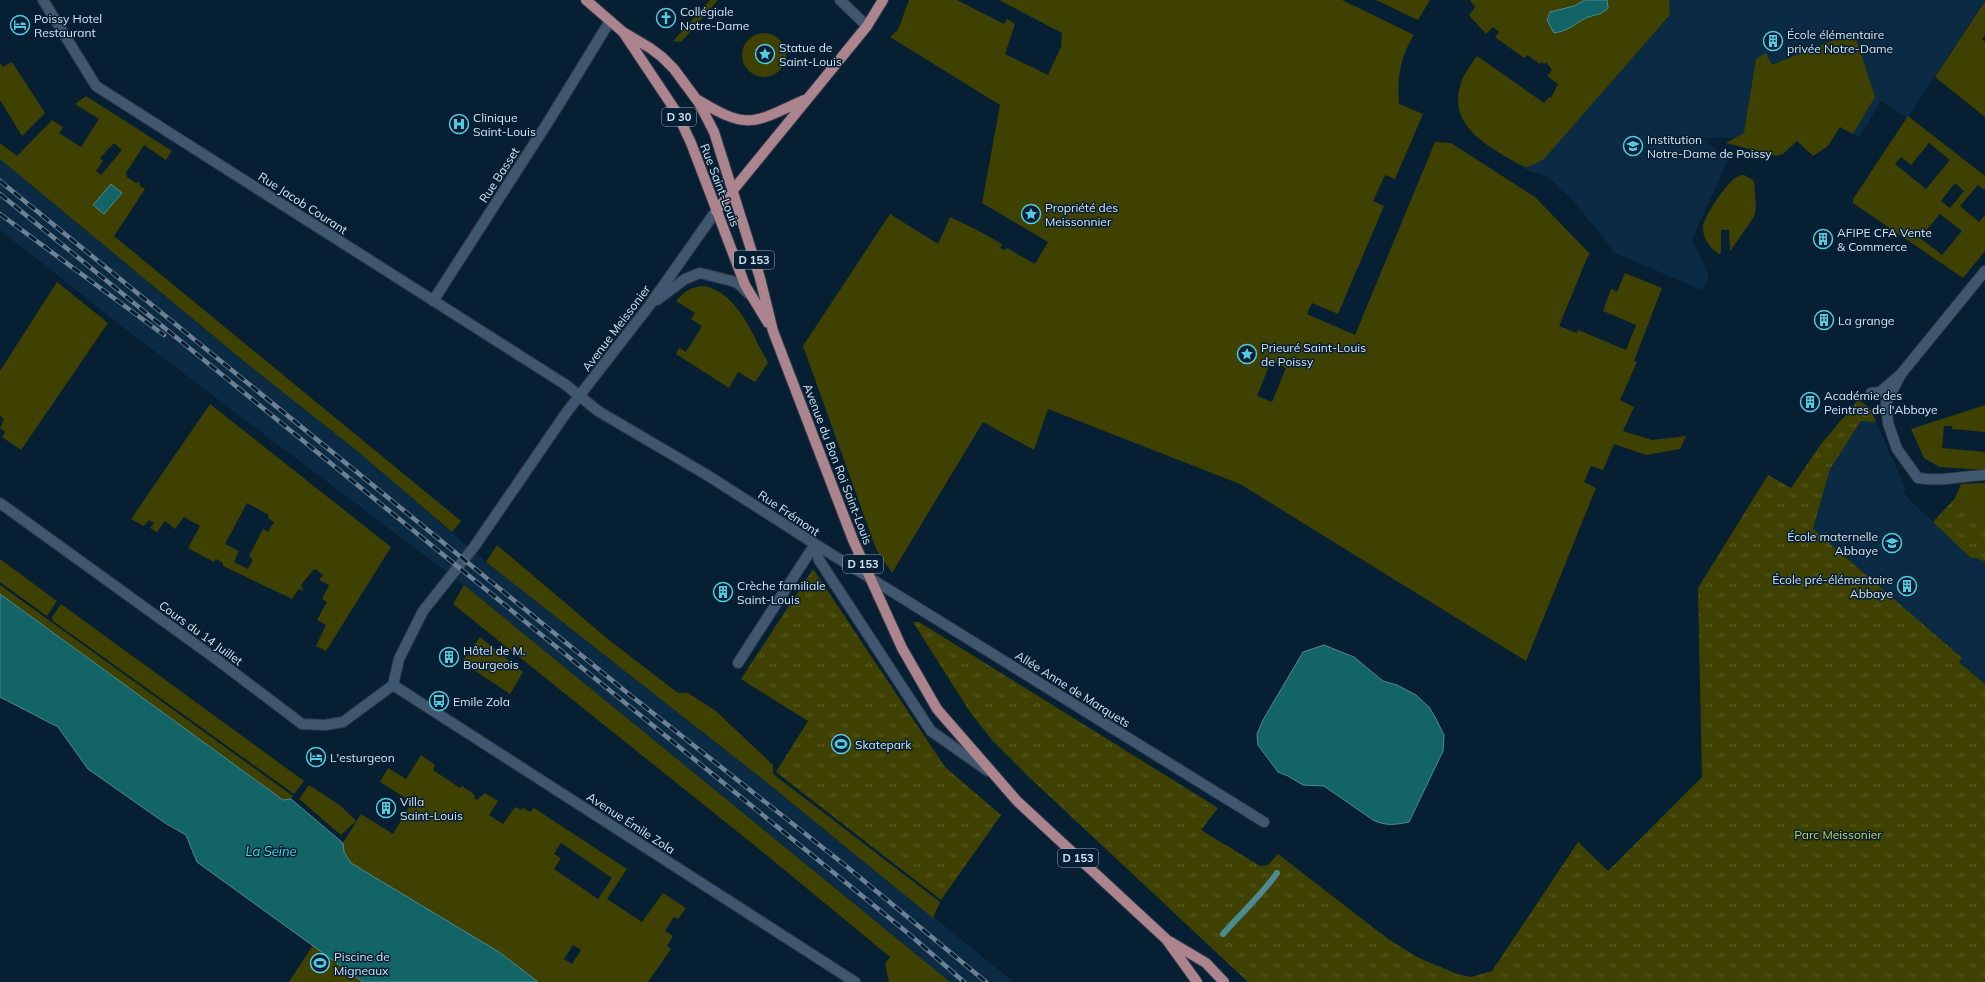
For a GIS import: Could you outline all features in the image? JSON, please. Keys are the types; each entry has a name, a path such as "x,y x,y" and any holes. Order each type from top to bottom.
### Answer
{"main road":[{"name":"Rue Saint-Louis","path":"586,0 623,32 677,113 691,143 745,285 773,331"},
{"name":"Avenue Meissonier","path":"716,211 867,26 883,0"},
{"name":"Avenue du Bon Roi Saint-Louis","path":"623,32 662,57 686,84 714,132 760,278 773,331 853,540 902,648 937,709 1017,801 1166,939 1197,982"},
{"name":"D 30","path":"696,99 726,115 746,122 758,121 807,99"},
{"name":"Avenue du Bon Roi Saint-Louis","path":"1166,939 1206,963 1224,982"}],"street":[{"name":"Rue Jacob Courant","path":"43,0 96,86 580,395"},
{"path":"840,0 867,26"},
{"name":"Rue Basset","path":"433,301 610,22"},
{"name":"Avenue Meissonier","path":"393,685 399,659 423,612 474,547 566,413 649,306 716,211"},
{"path":"1871,393 1880,392 1901,374 1985,271"},
{"path":"649,306 685,279 700,273 736,283 752,297"},
{"path":"1901,374 1886,403 1888,423 1897,449 1918,478 1934,480 1957,476 1985,475"},
{"name":"Rue Frémont","path":"580,395 598,410 706,475 815,544 819,560 931,731 994,774"},
{"name":"Cours du 14 Juillet","path":"0,503 216,659 302,724 324,725 343,722 393,685"},
{"path":"738,663 815,544"},
{"name":"Allée Anne de Marquets","path":"815,544 1264,822"},
{"name":"Avenue Émile Zola","path":"393,685 855,982"}],"shaded area":[{"name":"Institution Notre-Dame de Poissy","path":"1669,0 1985,0 1907,118 1881,101 1859,137 1839,126 1797,136 1702,138 1728,161 1692,239 1709,277 1702,290 1615,253 1574,201 1547,176 1529,171 1520,165 1526,167 1533,165 1544,158 1670,16"},
{"path":"0,159 245,362 356,450 486,562 765,781 1014,982 950,982 464,585 142,342 0,230"},
{"name":"École maternelle Abbaye","path":"1861,421 1876,422 1906,489 1903,493 1971,558 1977,558 1985,562 1985,684 1959,661 1962,658 1813,529 1830,469"}],"green space":[{"path":"710,0 718,0 681,42 673,41"},
{"path":"909,0 957,0 1004,24 1007,19 1015,24 1005,54 1048,75 1061,47 1062,33 999,0 1342,0 1414,35 1405,51 1400,68 1399,104 1423,114 1395,179 1385,175 1373,201 1384,206 1338,314 1312,303 1307,314 1355,335 1435,142 1451,143 1535,197 1590,254 1559,326 1577,333 1578,330 1626,350 1636,325 1603,311 1611,289 1617,292 1625,273 1662,288 1634,361 1637,362 1620,400 1634,407 1623,431 1652,440 1686,436 1680,449 1646,455 1614,444 1603,470 1591,466 1584,482 1596,488 1526,661 1240,484 1048,409 1034,450 983,422 892,573 876,549 803,346 890,214 938,244 950,217 1002,244 1000,248 1005,250 1007,248 1035,264 1048,242 982,203 1000,105 890,37 898,30","holes":["1271,361 1286,368 1272,402 1257,396"]},
{"path":"1376,0 1430,0 1418,20"},
{"path":"1470,0 1669,0 1670,15 1544,159 1526,167 1520,165 1484,143 1465,124 1460,112 1458,98 1462,79 1477,56 1544,103 1549,97 1551,98 1558,84 1547,76 1552,70 1546,62 1544,64 1542,62 1540,64 1527,55 1524,58 1495,37 1499,32 1493,27 1486,34 1469,15 1475,7"},
{"path":"1985,1 1985,35 1982,39 1985,42 1985,117 1935,77"},
{"path":"1854,32 1875,97 1853,134 1840,127 1828,146 1813,156 1797,141 1783,154 1776,156 1726,143 1744,133 1756,59 1766,53 1772,65"},
{"path":"764,33 776,37 782,43 786,55 782,67 776,73 764,77 752,73 746,67 742,55 746,43 752,37"},
{"path":"12,62 45,113 22,136 0,100 0,63 3,67"},
{"path":"86,96 172,151 166,160 144,145 126,173 127,177 136,183 140,182 140,186 145,189 114,236 461,521 452,532 356,450 245,362 0,159 0,143 17,156 52,120 63,127 59,133 81,147 99,119 75,104","holes":["114,143 122,150 101,175 96,171 103,161 100,158"]},
{"path":"1908,116 1985,176 1985,190 1978,185 1960,206 1979,222 1985,215 1985,251 1963,278 1853,203 1853,199","holes":["1929,143 1950,160 1926,189 1895,164 1901,157 1911,165","1955,183 1964,191 1950,208 1941,201","1940,214 1962,231 1942,255 1920,238"]},
{"path":"1744,175 1754,181 1756,208 1754,217 1730,251 1729,230 1721,230 1721,253 1719,254 1710,246 1706,239 1703,232 1704,223 1716,201 1731,181"},
{"path":"57,282 108,323 21,450 2,437 5,432 0,428 4,419 0,416 0,371"},
{"path":"705,286 716,290 735,305 755,337 768,363 755,382 738,372 729,388 676,354 679,348 686,352 702,326 691,319 695,313 676,301 682,294 689,290 696,287"},
{"name":"Parc Meissonier","path":"1857,398 1871,409 1876,422 1861,421 1830,469 1813,529 1962,658 1959,662 1985,684 1985,982 1248,982 1030,778 992,740 970,712 913,622 919,622 1218,808 1201,830 1260,866 1268,865 1278,854 1388,939 1417,957 1457,974 1471,977 1492,971 1578,842 1608,871 1702,777 1698,588 1768,475 1791,488 1821,444 1855,404"},
{"path":"210,404 391,547 326,651 316,646 326,625 317,620 327,602 322,599 329,585 319,580 323,575 316,569 313,570 301,585 304,591 299,589 292,599 223,566 223,563 216,559 214,562 188,548 200,526 184,517 175,529 165,521 157,532 150,528 154,523 149,520 144,526 131,519","holes":["247,503 269,515 268,518 274,522 268,532 263,529 249,556 253,560 248,569 234,562 239,551 225,544"]},
{"path":"1985,405 1985,432 1952,429 1952,426 1944,426 1942,448 1985,452 1985,470 1939,467 1924,458 1911,429"},
{"path":"1985,483 1985,524 1955,498 1961,484"},
{"path":"1955,498 1985,524 1985,562 1977,558 1971,558 1933,522"},
{"path":"497,545 609,640 678,693 688,693 716,711 773,765 773,774 940,902 933,918 765,781 486,562"},
{"path":"0,559 57,601 47,616 0,582"},
{"path":"813,569 945,767 1001,815 941,900 776,772 808,721 741,679"},
{"path":"0,585 293,796 291,799 283,800 0,594"},
{"path":"464,585 950,982 889,982 885,964 890,957 764,853 453,604"},
{"path":"61,604 304,781 294,794 53,621 52,617"},
{"path":"480,637 523,672 510,694 462,662"},
{"path":"421,755 435,765 433,770 460,788 462,786 475,795 474,798 477,800 485,793 498,801 489,815 503,824 515,807 521,810 523,808 530,812 534,808 627,869 607,899 642,922 663,893 686,908 678,919 674,917 665,931 673,936 667,946 671,949 648,982 538,982 499,952 351,863 344,852 343,843 361,814 393,834 412,802 380,782 388,768 406,779","holes":["561,843 612,878 598,899 554,869 561,858 554,854","573,945 581,950 572,964 564,959"]},
{"path":"309,785 341,806 356,821 341,835 299,799"},
{"name":"Piscine de Migneaux","path":"313,945 363,982 289,982"}],"water":[{"path":"1585,0 1607,0 1608,8 1586,18 1568,29 1554,33 1547,20 1550,12 1574,6"},
{"path":"111,184 122,193 104,214 93,205"},
{"name":"La Seine","path":"0,594 283,800 291,799 343,843 344,852 351,863 499,952 538,982 363,982 197,862 186,835 165,823 88,769 58,727 0,697"},
{"path":"1324,645 1354,657 1383,681 1397,685 1416,695 1429,707 1444,735 1443,751 1409,822 1390,824 1377,822 1324,786 1303,785 1278,772 1258,745 1257,734 1263,720 1303,652"}],"waterway":[{"path":"1223,934 1258,897 1277,873"}],"railway":[{"path":"0,181 630,695 846,866 986,982"},
{"path":"0,194 909,934 964,982"},
{"path":"0,214 164,335"}],"place":[{"name":"Collégiale Notre-Dame","path":"666,18"},
{"name":"Poissy Hotel Restaurant","path":"20,25"},
{"name":"École élémentaire privée Notre-Dame","path":"1773,41"},
{"name":"Statue de Saint-Louis","path":"765,54"},
{"name":"Clinique Saint-Louis","path":"459,124"},
{"name":"Institution Notre-Dame de Poissy","path":"1633,146"},
{"name":"Propriété des Meissonnier","path":"1031,214"},
{"name":"AFIPE CFA Vente & Commerce","path":"1823,239"},
{"name":"La grange","path":"1824,320"},
{"name":"Prieuré Saint-Louis de Poissy","path":"1247,354"},
{"name":"Académie des Peintres de l'Abbaye","path":"1810,402"},
{"name":"École maternelle Abbaye","path":"1892,543"},
{"name":"École pré-élémentaire Abbaye","path":"1907,586"},
{"name":"Crèche familiale Saint-Louis","path":"723,592"},
{"name":"Hôtel de M. Bourgeois","path":"449,657"},
{"name":"Emile Zola","path":"439,701"},
{"name":"Skatepark","path":"841,744"},
{"name":"L'esturgeon","path":"316,757"},
{"name":"Villa Saint-Louis","path":"386,808"},
{"name":"Piscine de Migneaux","path":"320,963"}]}
